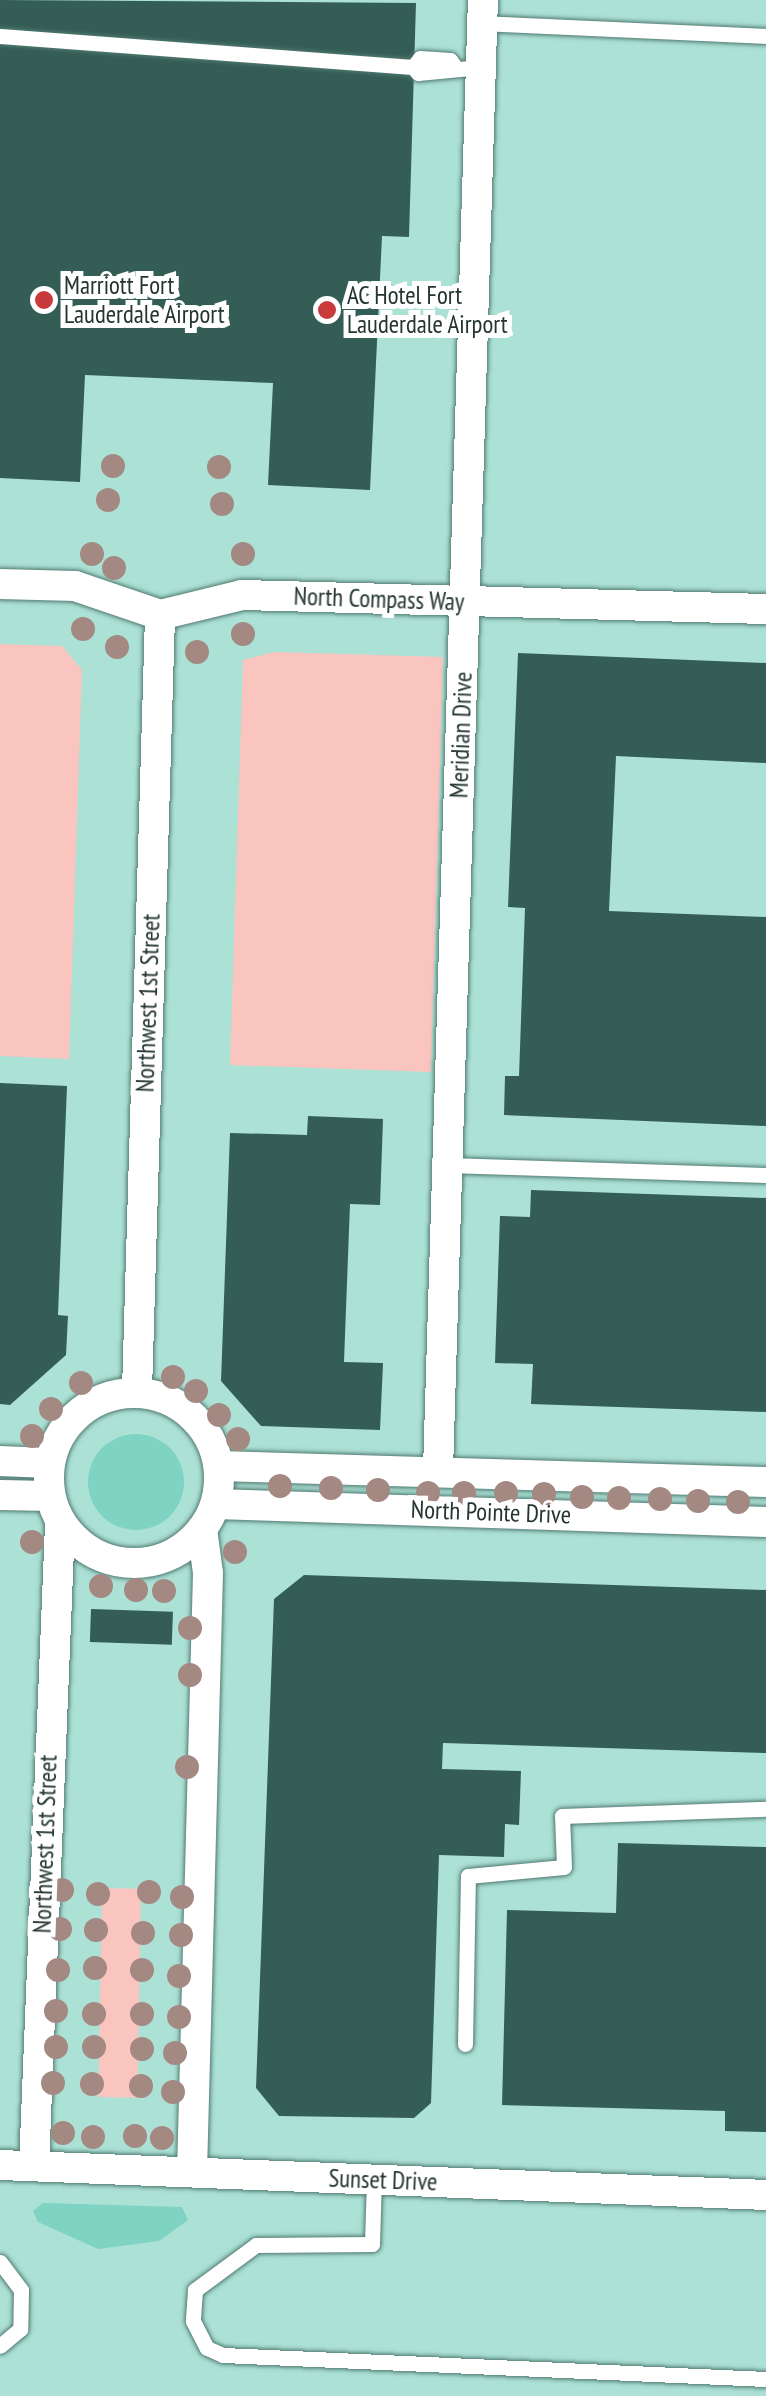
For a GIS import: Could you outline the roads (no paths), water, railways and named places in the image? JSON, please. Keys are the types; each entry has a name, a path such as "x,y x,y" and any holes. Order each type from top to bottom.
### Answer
{"street":[{"name":"Meridian Drive","path":"438,1470 466,602 468,67 482,12"},
{"path":"0,584 75,586 160,615"},
{"name":"North Compass Way","path":"160,615 242,595 766,609"},
{"name":"Northwest 1st Street","path":"137,1392 160,615"},
{"path":"192,2172 209,1516 219,1466 212,1443 182,1406 137,1392 90,1404 71,1419 49,1462 55,1509 78,1544 129,1564 157,1561 209,1516"},
{"path":"0,1460 49,1462"},
{"name":"North Pointe Drive","path":"219,1466 766,1482"},
{"path":"0,1494 55,1509"},
{"name":"Northwest 1st Street","path":"34,2166 55,1509"},
{"name":"North Pointe Drive","path":"209,1516 766,1522"},
{"name":"Sunset Drive","path":"0,2165 766,2194"}],"lane":[{"path":"482,12 766,36"},
{"path":"0,36 413,66 420,58 450,60 468,67"},
{"path":"447,1165 766,1175"},
{"path":"464,2044 468,1876 564,1867 562,1816 766,1809"},
{"path":"374,2180 372,2244 256,2245 195,2290 197,2337 223,2355 766,2379"},
{"path":"0,2262 22,2290 20,2329 0,2346"}],"place":[{"name":"Marriott Fort Lauderdale Airport","path":"44,300"},
{"name":"AC Hotel Fort Lauderdale Airport","path":"327,310"}]}
